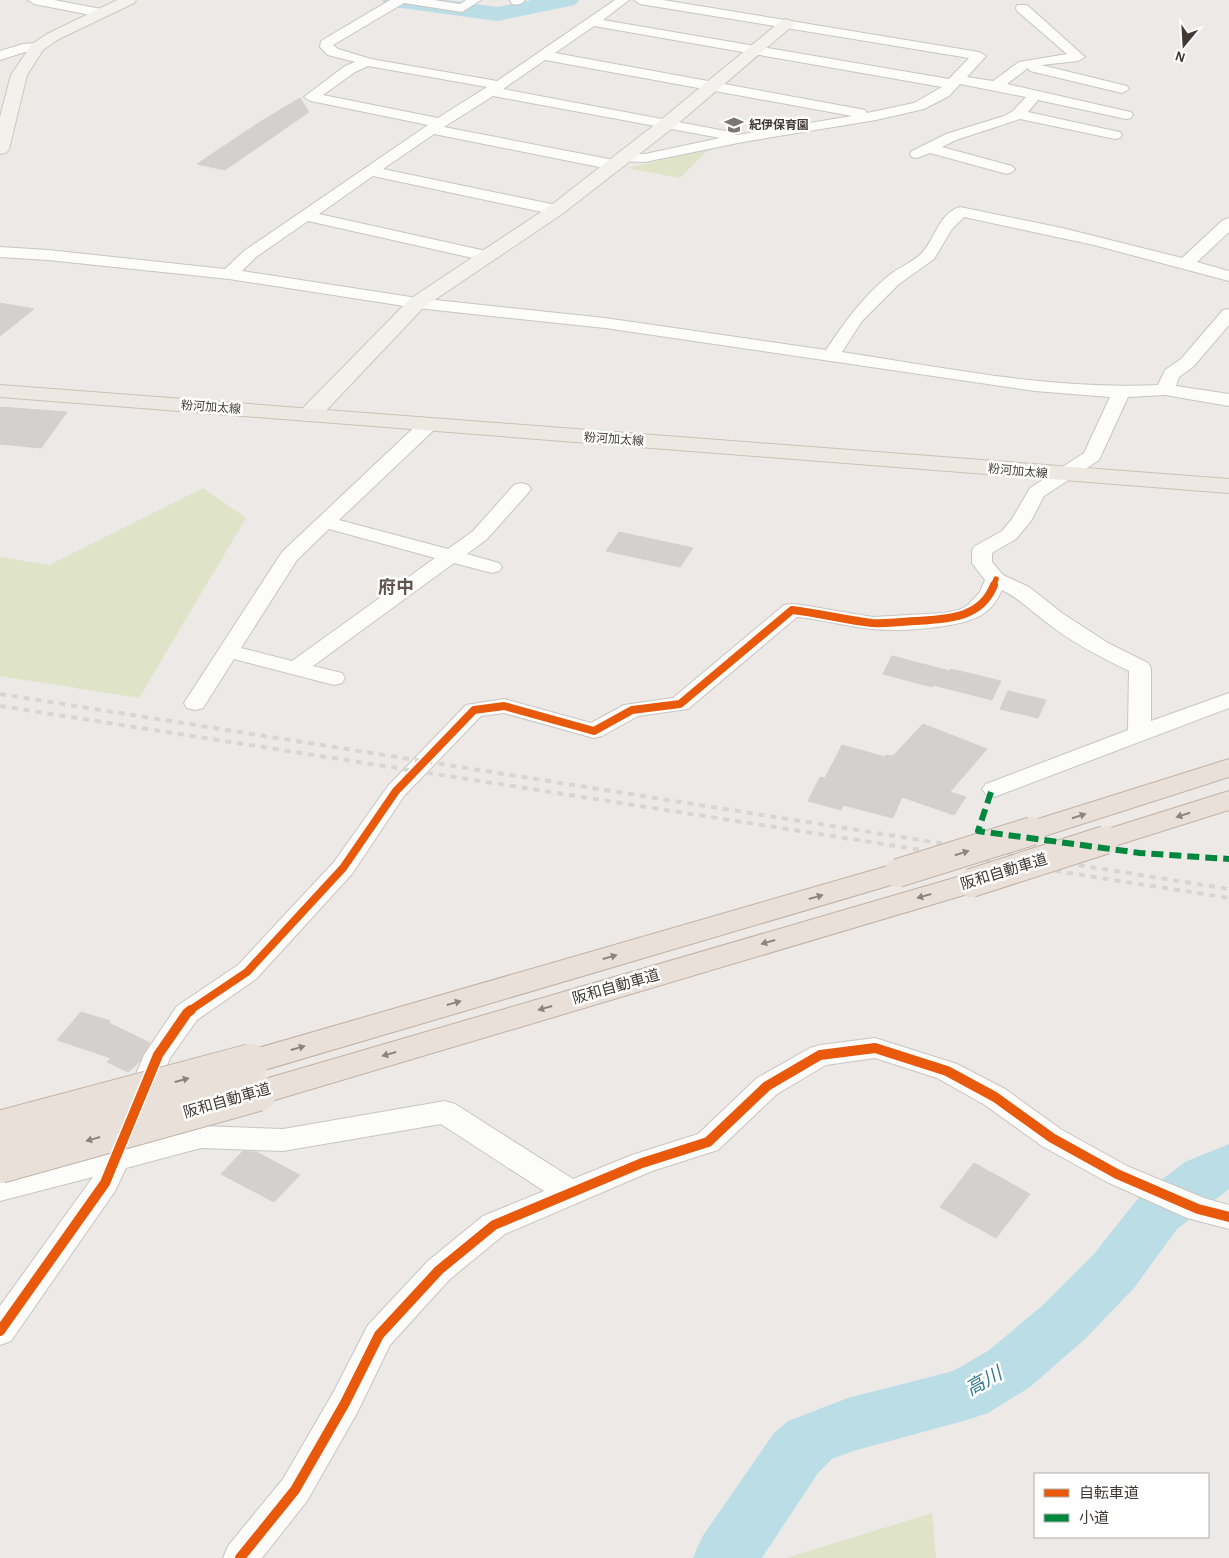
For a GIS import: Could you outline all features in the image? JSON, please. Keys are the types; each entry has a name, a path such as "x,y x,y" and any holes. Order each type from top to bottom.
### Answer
{"highway":[{"name":"阪和自動車道","path":"0,1128 251,1062 898,873 1229,768"},
{"name":"阪和自動車道","path":"0,1165 258,1093 971,883 1229,800"}],"main road":[{"name":"粉河加太線","path":"0,391 1064,475 1229,486"}],"street":[{"path":"34,0 101,13"},
{"path":"0,149 19,75 37,47 128,0"},
{"path":"475,0 462,8 401,1 326,44 333,52 367,62 743,138"},
{"path":"229,274 250,254 623,0"},
{"path":"367,62 350,69 311,98 436,126 619,161 646,158 743,138 876,116 919,106 944,93 979,56 640,0"},
{"path":"996,86 1024,65 1042,61 1078,58 1022,8"},
{"path":"592,22 955,82 996,86 1126,115"},
{"path":"309,415 417,303 556,210 668,123 786,24"},
{"path":"0,56 23,48 37,47"},
{"path":"542,55 876,116"},
{"path":"1024,65 1124,85 1110,102 1122,109 1126,115 1126,124 1104,146"},
{"path":"1007,170 922,151 951,137 1009,119 1018,114 1035,95"},
{"path":"1018,114 1115,135"},
{"path":"372,171 556,210"},
{"path":"830,356 856,318 893,280 928,256 946,226 960,212 1027,224 1229,276"},
{"path":"308,216 486,256"},
{"path":"1185,264 1229,223"},
{"path":"0,252 57,255 229,274 417,303 605,323 1036,386 1121,392 1165,390 1229,400"},
{"path":"1165,390 1172,374 1187,363 1229,314"},
{"path":"1121,392 1092,456 1037,492 1024,511 1021,521 1009,535 982,550 982,563 996,579 1022,591 1054,618 1100,648 1140,668 1140,732"},
{"path":"195,703 288,556 428,425"},
{"path":"296,668 480,534 521,490"},
{"path":"326,522 492,566"},
{"path":"0,1331 105,1183 158,1055 187,1012 247,972 343,868 396,791 474,710 504,706 594,731 632,710 680,704 792,610 874,623 960,618 982,606 992,592 996,579"},
{"path":"228,651 334,678"},
{"path":"994,789 1140,732 1176,721 1229,700"},
{"path":"240,1558 295,1490 345,1403 379,1334 439,1270 494,1225 642,1163 708,1142 767,1086 820,1055 875,1048 947,1071 995,1097 1052,1138 1117,1174 1198,1209 1229,1217"},
{"path":"0,1189 201,1137 283,1140 445,1112 571,1193"}],"green space":[{"path":"709,149 680,178 627,168"},
{"path":"203,488 246,518 139,698 0,676 0,557 49,565"},
{"path":"932,1513 936,1558 786,1558"}],"building":[{"path":"300,98 309,112 225,170 197,164 260,122"},
{"path":"0,303 34,309 0,336"},
{"path":"0,407 67,412 41,448 0,444"},
{"path":"619,532 693,548 680,567 606,551"},
{"path":"892,656 950,671 951,669 1001,681 992,700 933,685 932,687 883,674"},
{"path":"1008,691 1046,700 1038,718 1000,709"},
{"path":"923,724 987,749 950,792 966,797 954,815 902,797 893,818 843,805 841,810 808,801 820,777 825,778 842,745 885,757 886,755 893,756"},
{"path":"81,1012 110,1021 109,1023 150,1043 140,1061 128,1072 107,1062 111,1058 57,1040"},
{"path":"243,1151 256,1152 300,1175 274,1202 221,1174"},
{"path":"974,1163 1030,1194 996,1238 940,1207"}],"waterway":[{"path":"394,0 497,14 567,0"},
{"name":"高川","path":"725,1558 796,1453 810,1440 848,1425 967,1394 1009,1369 1064,1322 1114,1271 1158,1213 1204,1177 1229,1165"}],"railway":[{"path":"0,694 1229,889"},
{"path":"0,706 1229,898"}],"marked path":[{"path":"991,792 978,831 1140,853 1229,859"}],"cycle path":[{"path":"0,1331 105,1183 158,1055 187,1013 247,972 343,868 396,791 474,710 504,706 594,731 632,710 680,704 792,610 873,623 944,619 966,614 976,609 991,592 996,579"},
{"path":"240,1558 295,1490 345,1403 379,1335 439,1270 494,1225 642,1163 708,1142 767,1086 820,1055 875,1048 947,1071 995,1097 1052,1138 1117,1174 1198,1209 1229,1217"}],"place":[{"name":"紀伊保育園","path":"734,125"}],"district":[{"name":"府中","path":"396,588"}]}
